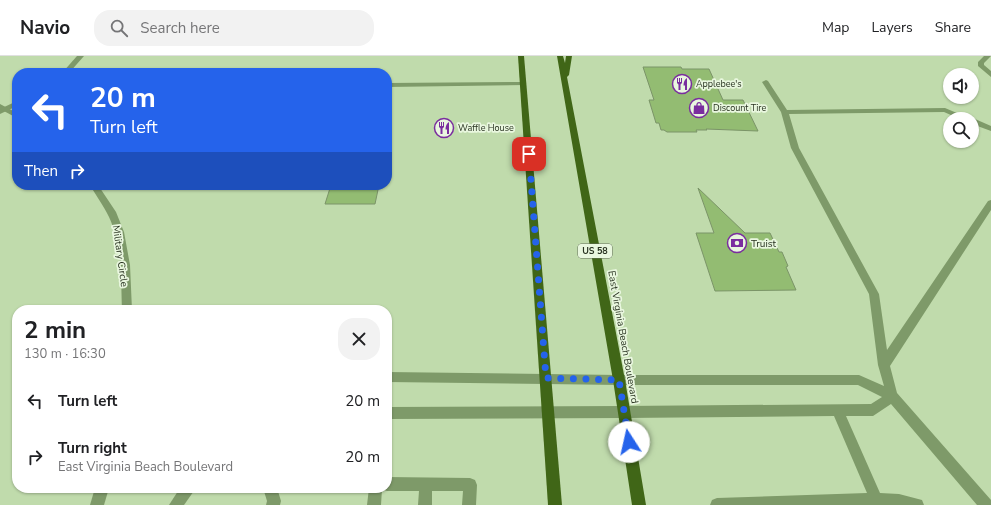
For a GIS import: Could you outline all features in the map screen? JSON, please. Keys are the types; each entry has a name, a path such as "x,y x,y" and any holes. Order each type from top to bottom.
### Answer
{"main road":[{"path":"521,56 555,505"},
{"name":"East Virginia Beach Boulevard","path":"560,56 619,380 639,505"},
{"path":"565,81 569,56"}],"street":[{"path":"70,68 81,56"},
{"path":"988,56 981,62 981,66 991,75"},
{"path":"766,82 784,112 795,148 874,294 884,365 892,396"},
{"path":"392,85 523,84"},
{"path":"2,109 12,105"},
{"path":"2,109 12,114"},
{"path":"784,112 945,110 950,112"},
{"path":"979,124 991,129"},
{"name":"Military Circle","path":"97,190 116,221 120,235 125,274 127,305"},
{"path":"884,365 991,203"},
{"path":"392,378 859,380 892,396 986,505"},
{"path":"392,413 873,410 892,396"},
{"path":"837,410 878,502"},
{"path":"392,484 470,485 469,505"},
{"path":"425,505 426,484"},
{"path":"97,505 101,493"},
{"path":"176,505 184,493"},
{"path":"272,493 274,501 273,505"},
{"path":"374,505 375,493"},
{"path":"717,505 878,502 914,504"}],"building":[{"path":"643,67 709,69 723,100 743,100 758,131 706,129 707,130 696,130 697,132 667,132 661,130 659,123 656,123 649,100 654,100"},
{"name":"Truist","path":"698,188 745,233 770,233 779,252 782,252 788,266 786,267 796,290 715,291 696,233 714,233"},
{"path":"329,190 378,190 375,204 325,204"}],"place":[{"name":"Applebee's","path":"682,84"},
{"name":"Discount Tire","path":"699,108"},
{"name":"Waffle House","path":"444,128"},
{"name":"Truist","path":"737,243"}],"route":[{"path":"529,154 546,378 619,380 629,442"}]}
